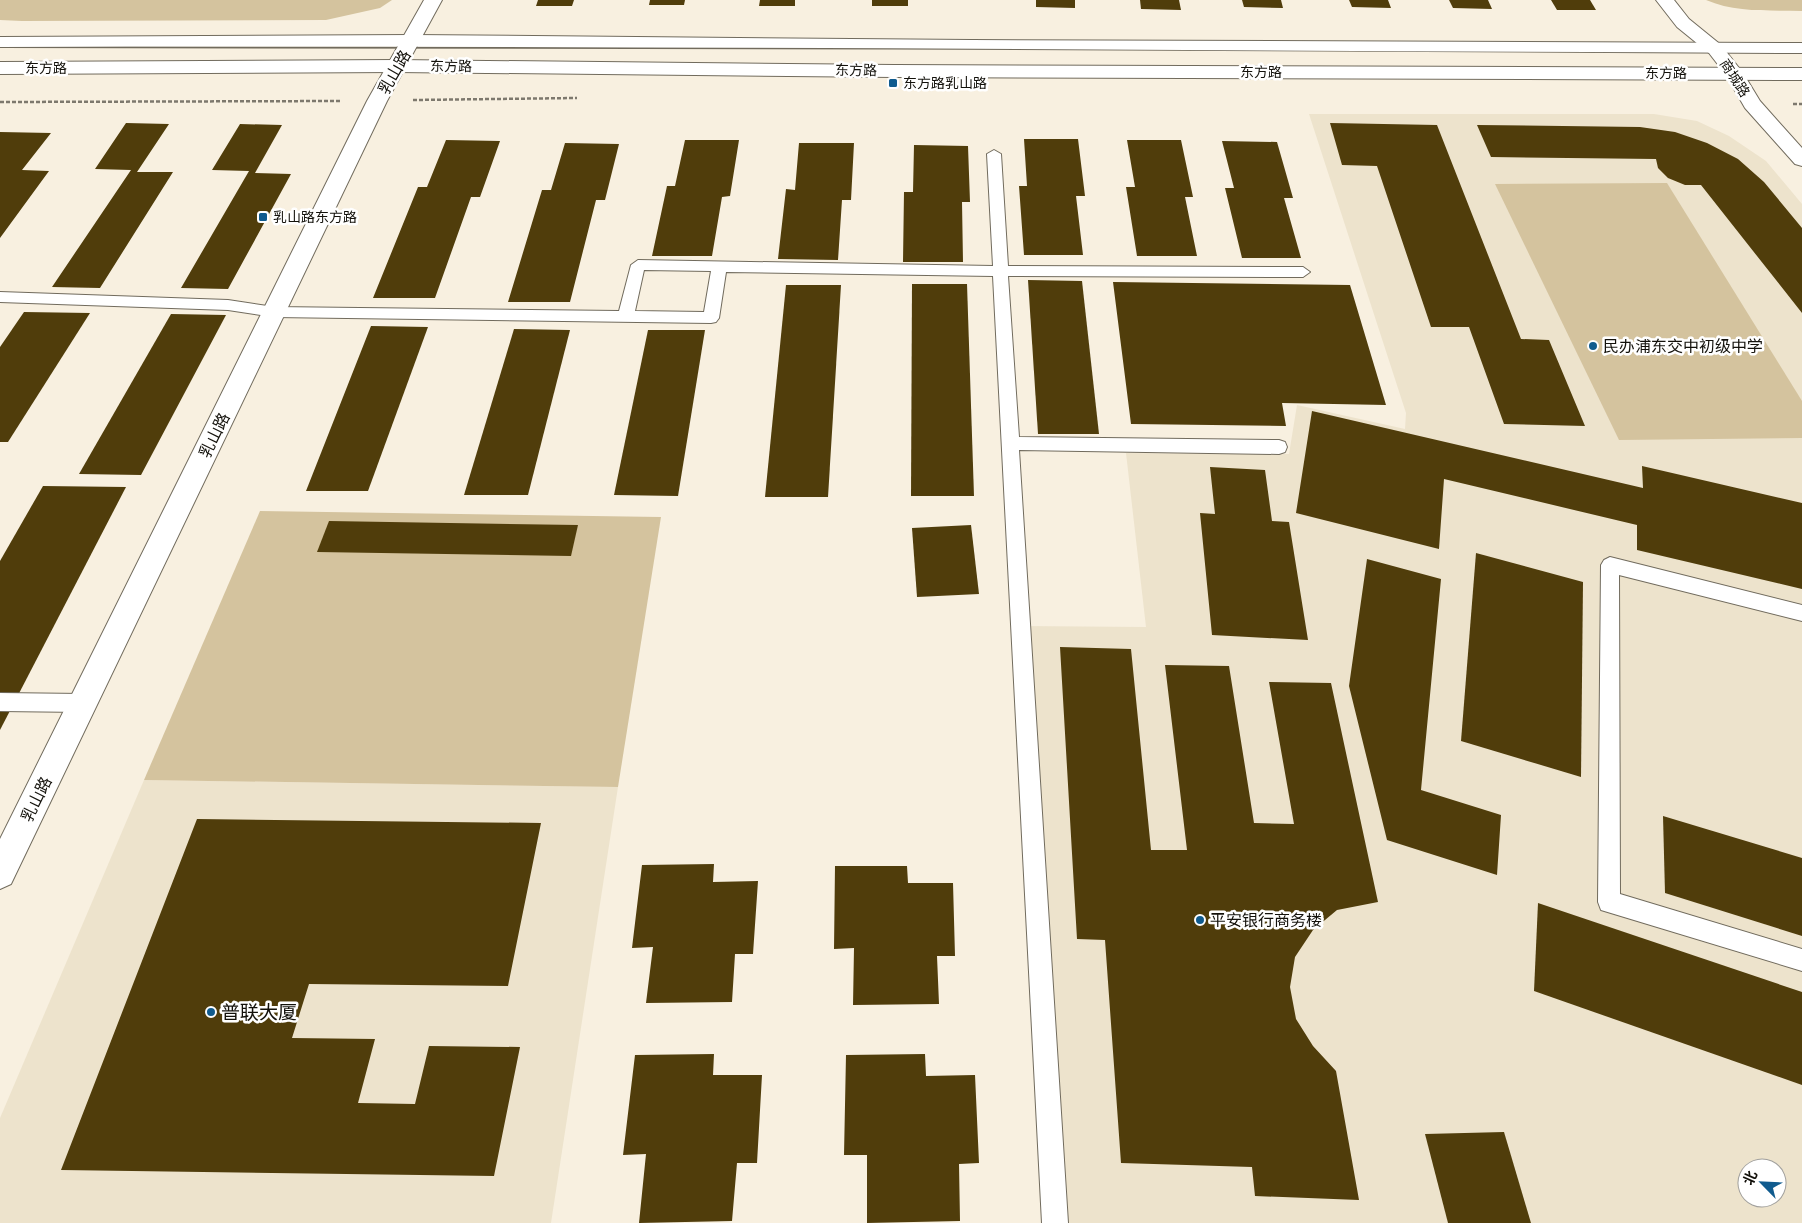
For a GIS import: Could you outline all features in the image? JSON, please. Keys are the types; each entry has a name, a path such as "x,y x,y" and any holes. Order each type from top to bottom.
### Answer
{"main road":[{"name":"乳山路","path":"0,873 377,101 413,40 433,0"},
{"name":"商城路","path":"1665,0 1683,23 1715,48 1734,73 1752,104 1802,160"},
{"name":"东方路","path":"0,42 413,40 1802,48"},
{"name":"东方路","path":"0,68 397,66 913,71 1802,74"}],"lane":[{"path":"994,154 1055,1223"},
{"path":"626,316 638,265 1000,271 1303,272"},
{"path":"0,297 228,305 274,312 711,318 719,266"},
{"path":"1010,443 1278,447"},
{"path":"1802,613 1610,564 1609,902 1802,960"},
{"path":"0,702 83,703"}],"shaded area":[{"path":"0,0 392,0 380,8 326,20 22,21 0,20"},
{"path":"1706,0 1802,0 1802,11 1741,9"},
{"path":"1309,114 1654,114 1697,121 1729,136 1766,161 1802,204 1802,1223 1055,1223 1021,626 1146,627 1126,453 1289,454 1297,405 1405,429 1406,413"},
{"path":"1667,183 1802,401 1802,438 1619,440 1495,184"},
{"path":"260,511 661,517 618,787 144,780"},
{"path":"144,780 618,787 551,1223 0,1223 0,1118"}],"building":[{"path":"538,0 574,0 572,6 536,6"},
{"path":"650,0 685,0 684,5 649,5"},
{"path":"760,0 795,0 795,6 759,6"},
{"path":"872,0 908,0 908,6 872,6"},
{"path":"1036,0 1075,0 1075,8 1036,7"},
{"path":"1140,0 1179,0 1181,10 1141,9"},
{"path":"1242,0 1281,0 1283,8 1244,7"},
{"path":"1349,0 1388,0 1391,8 1352,7"},
{"path":"1449,0 1488,0 1492,9 1453,8"},
{"path":"1551,0 1590,0 1596,10 1557,10"},
{"path":"126,123 169,124 137,172 173,172 100,288 52,287 131,170 95,169"},
{"path":"1330,123 1437,125 1521,339 1549,340 1585,426 1504,424 1469,327 1431,327 1377,166 1342,165"},
{"path":"240,124 282,125 255,173 291,174 228,289 181,288 249,171 212,170"},
{"path":"1477,125 1640,127 1675,132 1707,143 1738,159 1764,182 1802,228 1802,313 1701,185 1685,185 1668,178 1658,168 1656,159 1491,157"},
{"path":"0,132 51,133 22,170 49,171 0,238"},
{"path":"1024,139 1078,139 1085,196 1076,196 1083,255 1024,255 1019,186 1027,186"},
{"path":"446,140 500,141 480,197 471,197 435,298 373,298 418,187 427,187"},
{"path":"685,140 739,140 730,196 722,197 712,256 652,256 667,186 675,186"},
{"path":"1127,140 1181,140 1193,197 1185,197 1197,256 1137,256 1126,187 1135,187"},
{"path":"1222,141 1277,142 1293,198 1284,198 1301,258 1242,258 1225,188 1234,188"},
{"path":"565,143 619,144 605,200 596,200 570,302 508,302 542,190 551,190"},
{"path":"799,143 854,143 851,200 842,200 838,260 778,259 786,189 795,190"},
{"path":"914,145 968,146 970,202 962,202 963,262 903,262 904,192 913,192"},
{"path":"1028,280 1082,281 1099,434 1038,434"},
{"path":"1113,282 1350,285 1386,405 1282,403 1286,426 1131,424"},
{"path":"912,284 967,284 974,496 911,496"},
{"path":"786,285 841,285 828,497 765,497"},
{"path":"24,312 90,313 8,442 0,442 0,347"},
{"path":"171,314 226,315 141,475 79,474"},
{"path":"371,326 428,327 368,491 306,491"},
{"path":"514,329 570,330 528,495 464,495"},
{"path":"648,330 705,330 678,496 614,495"},
{"path":"1312,411 1643,488 1642,466 1802,503 1802,589 1637,550 1637,525 1444,479 1439,549 1296,513"},
{"path":"1210,467 1265,470 1272,521 1289,522 1308,640 1212,635 1200,513 1215,514"},
{"path":"43,486 126,487 0,730 0,561"},
{"path":"329,521 578,525 571,556 317,552"},
{"path":"971,525 979,594 917,597 912,528"},
{"path":"1476,553 1583,582 1581,777 1461,741"},
{"path":"1367,559 1441,579 1421,790 1501,815 1497,875 1387,840 1349,686"},
{"name":"平安银行商务楼","path":"1060,647 1131,649 1151,850 1187,850 1165,665 1229,666 1254,823 1294,824 1269,682 1331,683 1378,902 1337,910 1313,930 1295,957 1290,987 1296,1019 1313,1046 1336,1071 1359,1200 1255,1196 1252,1167 1121,1163 1105,940 1077,939"},
{"path":"1663,816 1802,858 1802,936 1665,893"},
{"name":"普联大厦","path":"197,819 541,823 508,986 309,984 292,1038 375,1039 358,1103 415,1104 429,1046 520,1047 494,1176 61,1170"},
{"path":"714,864 713,882 758,881 753,954 735,954 732,1002 646,1003 653,947 632,948 642,865"},
{"path":"835,866 907,866 908,883 953,883 955,956 937,956 939,1004 853,1005 854,948 834,949"},
{"path":"1538,903 1802,992 1802,1085 1534,991"},
{"path":"714,1054 713,1075 762,1075 757,1163 737,1163 732,1221 639,1223 646,1154 623,1155 635,1055"},
{"path":"925,1054 926,1076 975,1075 979,1163 959,1164 960,1221 867,1223 867,1155 844,1155 846,1055"},
{"path":"1504,1132 1531,1223 1448,1223 1425,1134"}],"place":[{"name":"东方路乳山路","path":"893,83"},
{"name":"乳山路东方路","path":"263,217"},
{"name":"民办浦东交中初级中学","path":"1593,346"},
{"name":"平安银行商务楼","path":"1200,920"},
{"name":"普联大厦","path":"211,1012"}]}
